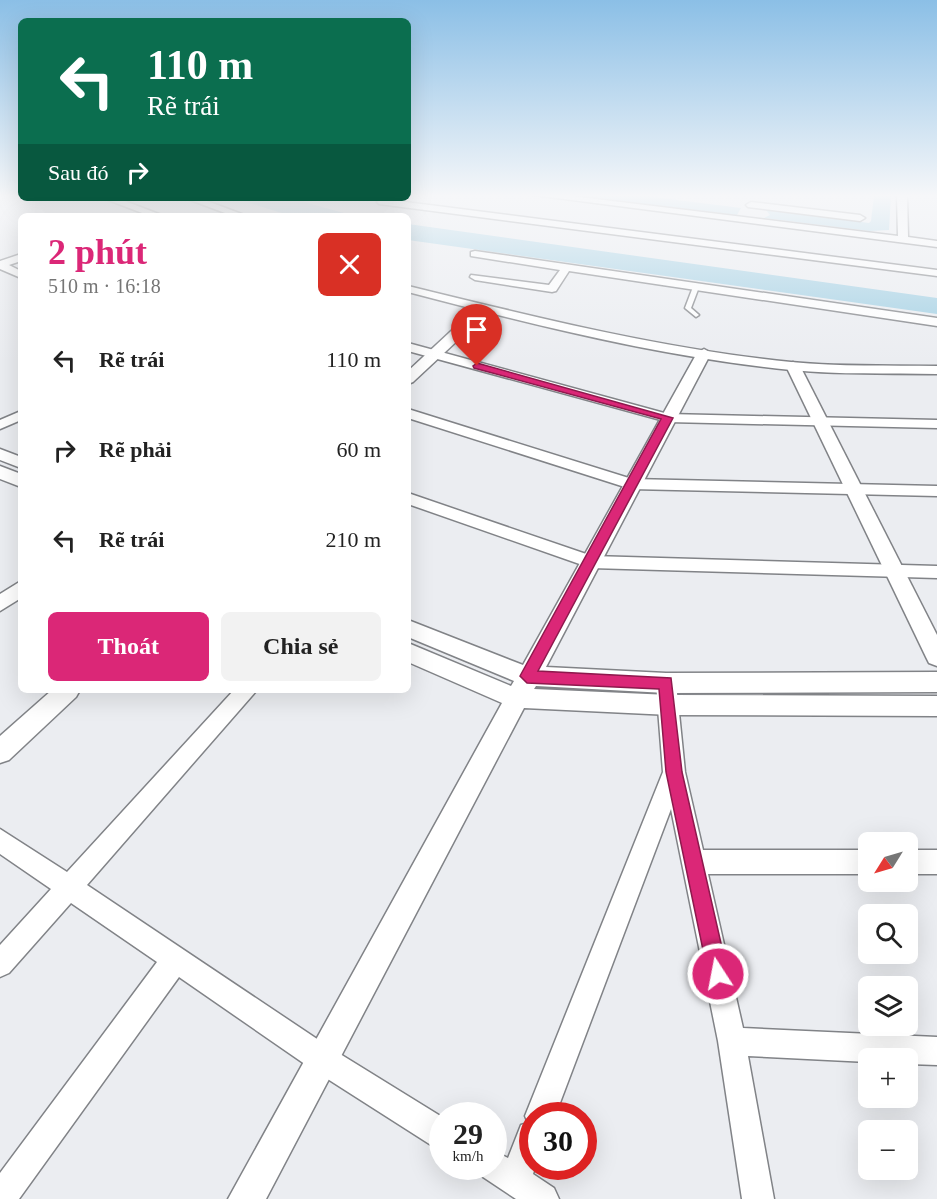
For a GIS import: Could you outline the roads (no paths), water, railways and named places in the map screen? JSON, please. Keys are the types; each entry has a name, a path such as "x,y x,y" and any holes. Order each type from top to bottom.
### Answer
{"street":[{"path":"827,251 937,273"},
{"path":"474,254 937,322"},
{"path":"0,265 18,257"},
{"path":"0,265 18,274"},
{"path":"475,276 552,289 556,288 567,268"},
{"path":"411,290 551,326 704,353 793,366 937,370"},
{"path":"411,376 483,309"},
{"path":"411,348 668,418 937,424"},
{"path":"246,1199 521,687 704,353"},
{"path":"793,366 937,657"},
{"path":"411,414 631,484 937,491"},
{"path":"0,425 18,416"},
{"path":"0,454 18,462"},
{"path":"0,472 18,481"},
{"path":"411,499 591,562 937,572"},
{"path":"0,604 18,590"},
{"path":"411,630 521,687"},
{"path":"411,653 521,687 937,706"},
{"path":"668,694 937,682"},
{"path":"0,752 66,693"},
{"path":"0,964 244,693"},
{"path":"668,694 674,772 732,1041 758,1199"},
{"path":"545,1102 674,772"},
{"path":"0,840 322,1059 429,1126"},
{"path":"695,862 858,862"},
{"path":"918,862 937,862"},
{"path":"0,1199 176,959"},
{"path":"732,1041 937,1051"},
{"path":"507,1169 519,1153"},
{"path":"507,1175 543,1199"}],"lane":[{"path":"696,287 688,308 696,315"}],"water":[{"path":"486,251 601,251 937,298 937,314"}]}
